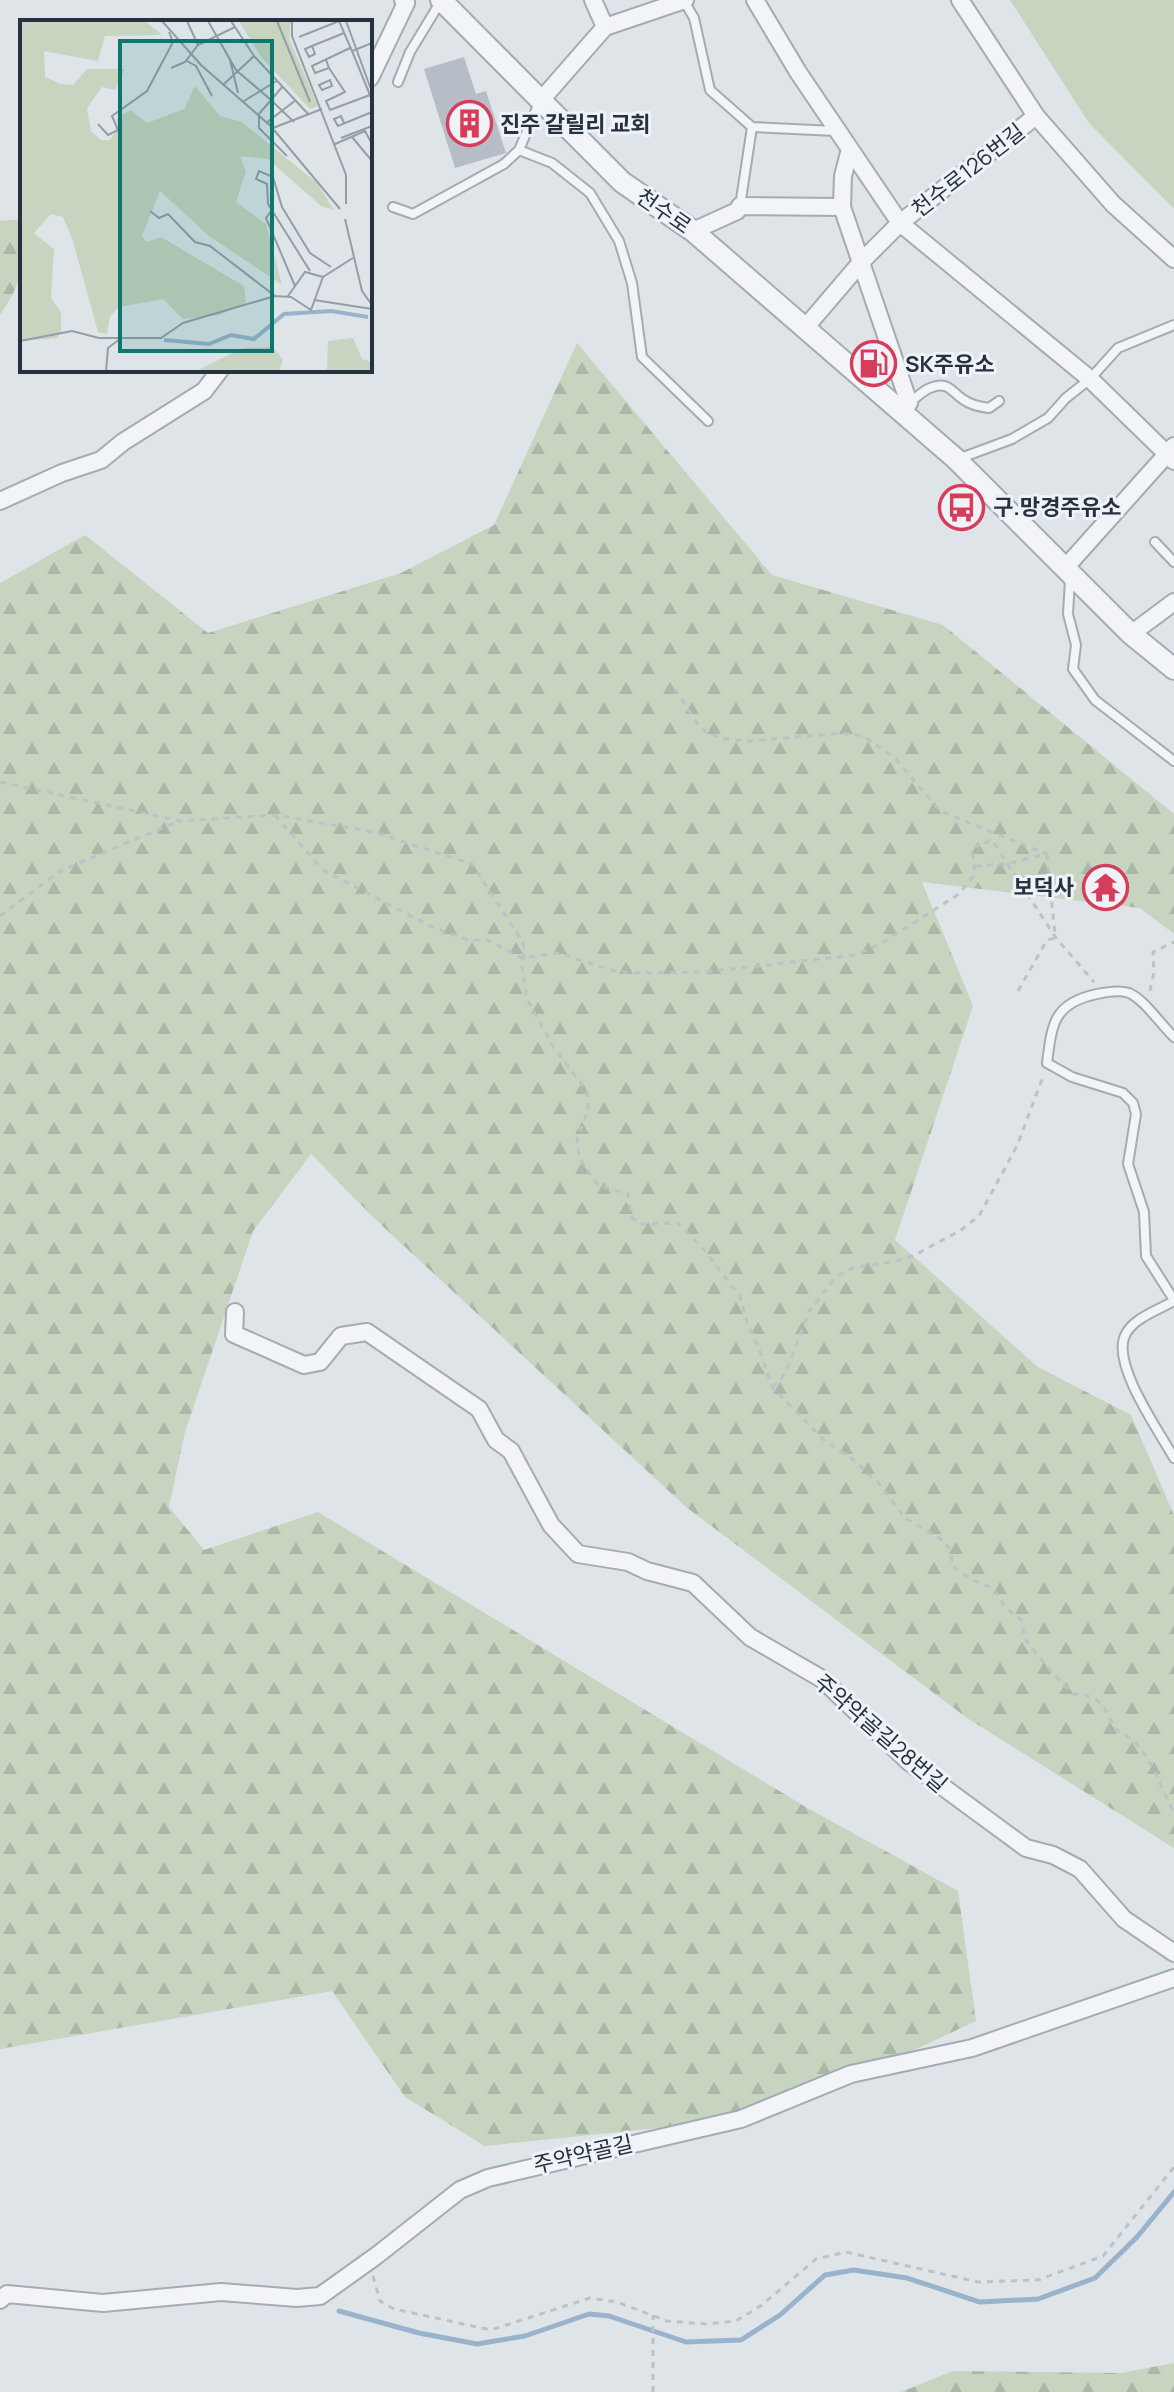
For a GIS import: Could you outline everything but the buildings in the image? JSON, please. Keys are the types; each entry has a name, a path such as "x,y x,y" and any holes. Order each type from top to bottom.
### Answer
{"street":[{"path":"372,74 406,3 403,0"},
{"name":"천수로","path":"441,0 622,182 693,231 805,328 904,407 1131,634 1174,669"},
{"path":"593,0 605,27"},
{"path":"542,99 605,27 684,0"},
{"name":"천수로126번길","path":"755,0 798,72 900,223 1090,379 1172,454"},
{"name":"천수로126번길","path":"960,0 1036,116 1113,204 1174,259"},
{"name":"천수로126번길","path":"805,328 863,260 900,223 1036,116"},
{"path":"850,149 843,176 842,207 863,260 904,407"},
{"path":"693,231 737,211 740,206 842,207"},
{"path":"0,501 62,473 101,460 123,442 204,391 218,372"},
{"path":"1068,571 1172,454"},
{"path":"1131,634 1174,602"},
{"name":"주약약골길28번길","path":"235,1312 234,1334 304,1365 320,1362 341,1336 367,1332 479,1409 496,1440 511,1451 551,1525 578,1554 628,1562 647,1571 693,1583 750,1637 822,1679 909,1762 1026,1848 1053,1855 1080,1869 1124,1919 1174,1953"},
{"name":"주약약골길","path":"2,2295 103,2303 221,2292 297,2298 320,2296 460,2190 488,2178 741,2119 851,2074 972,2048 1174,1978"}],"lane":[{"path":"398,82 410,52 441,0"},
{"path":"684,0 694,18 710,90 752,127 834,126"},
{"path":"393,207 413,214 504,164 519,150 542,99"},
{"path":"740,206 752,127"},
{"path":"519,150 552,163 590,193 619,241 632,283 642,357 708,421"},
{"path":"956,459 1012,439 1048,418 1118,348 1174,325"},
{"path":"904,407 930,387 954,389 962,400 980,407 989,408 999,401"},
{"path":"1155,542 1174,562"},
{"path":"1068,571 1068,614 1076,645 1073,669 1095,700 1174,761"},
{"path":"1174,1037 1140,1000 1127,992 1103,993 1074,999 1058,1015 1050,1037 1047,1063 1072,1077 1123,1093 1133,1103 1136,1114 1128,1164 1144,1212 1146,1256 1174,1301 1136,1322 1124,1338 1124,1366 1174,1458"}],"path":[{"path":"675,689 698,725 723,739 750,741 841,733 863,736 895,758 940,811 1047,854"},
{"path":"0,782 181,821 275,815 355,827 472,864 522,941 527,999 554,1048 587,1091 588,1111 577,1139 579,1158 598,1185 628,1194 631,1216 639,1224 678,1223 705,1251 740,1297 772,1387 825,1441 858,1463 878,1482 905,1518 944,1541 953,1567 993,1588 1006,1608 1021,1620 1025,1639 1063,1685 1073,1694 1086,1694 1108,1709 1114,1729 1129,1734 1139,1747 1174,1812"},
{"path":"275,815 323,870 430,926 468,940 488,940 522,958 558,953 615,971 673,975 854,955 879,945 959,894 972,880 975,866 972,848 992,840 1056,938 1103,993"},
{"path":"0,916 60,871 181,821"},
{"path":"975,866 1007,864 1047,854"},
{"path":"1047,854 1056,938"},
{"path":"1018,991 1047,940 1056,938"},
{"path":"1151,990 1153,952 1174,942"},
{"path":"772,1387 787,1369 809,1311 837,1276 853,1268 915,1255 961,1230 979,1216 1017,1146 1047,1063"},
{"path":"369,2261 380,2301 394,2309 491,2330 590,2298 617,2302 667,2321 706,2324 736,2321 762,2305 816,2259 846,2252 978,2282 1038,2280 1103,2256 1174,2167"},
{"path":"653,2315 653,2392"}],"green space":[{"path":"1010,0 1174,0 1174,209 1089,123"},
{"path":"20,219 19,279 0,315 0,221"},
{"path":"577,343 772,575 943,625 1174,814 1174,934 1140,908 922,882 973,1006 895,1240 1038,1367 1131,1415 1174,1515 1174,1848 967,1718 686,1507 377,1221 311,1154 253,1231 185,1432 169,1507 204,1550 318,1512 804,1806 958,1891 976,2021 773,2116 485,2146 405,2097 332,1991 0,2049 0,583 85,535 208,633 401,573 494,525"},
{"path":"1174,2363 1174,2392 901,2392 953,2371 1121,2373"}],"waterway":[{"path":"339,2311 419,2333 477,2344 525,2336 589,2314 609,2316 686,2342 741,2340 780,2315 825,2275 854,2270 907,2278 980,2302 1038,2299 1095,2278 1137,2237 1174,2192"}],"place":[{"name":"진주 갈릴리 교회","path":"469,124"},
{"name":"SK주유소","path":"874,364"},
{"name":"구.망경주유소","path":"962,507"},
{"name":"보덕사","path":"1105,887"}]}
